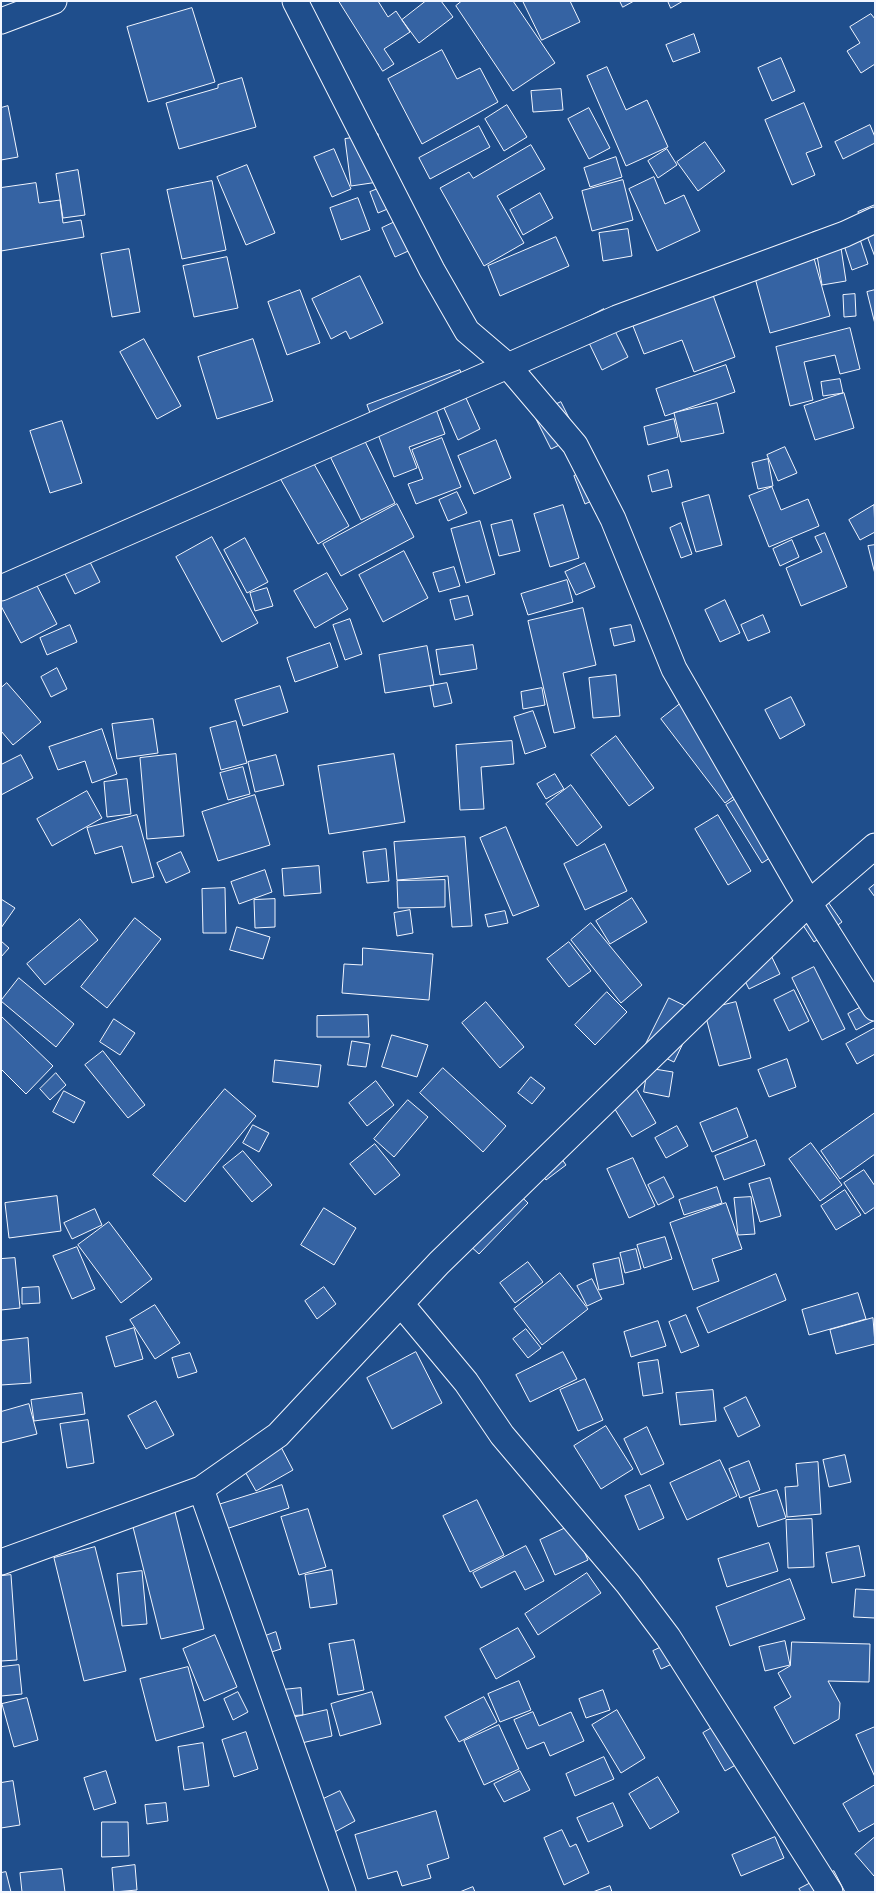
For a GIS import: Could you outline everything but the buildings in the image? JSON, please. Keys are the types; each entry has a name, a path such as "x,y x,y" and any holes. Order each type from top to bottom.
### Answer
{"street":[{"path":"1,21 54,1"},
{"path":"296,1 432,270 467,331 508,366 575,445 614,519 674,669 809,903 875,1008"},
{"path":"1,588 617,318 845,234 875,220"},
{"path":"1,1562 201,1489 278,1434 439,1263 809,903 875,846"},
{"path":"401,1304 466,1382 502,1435 628,1584 668,1637 830,1892"},
{"path":"201,1489 343,1892"}]}
